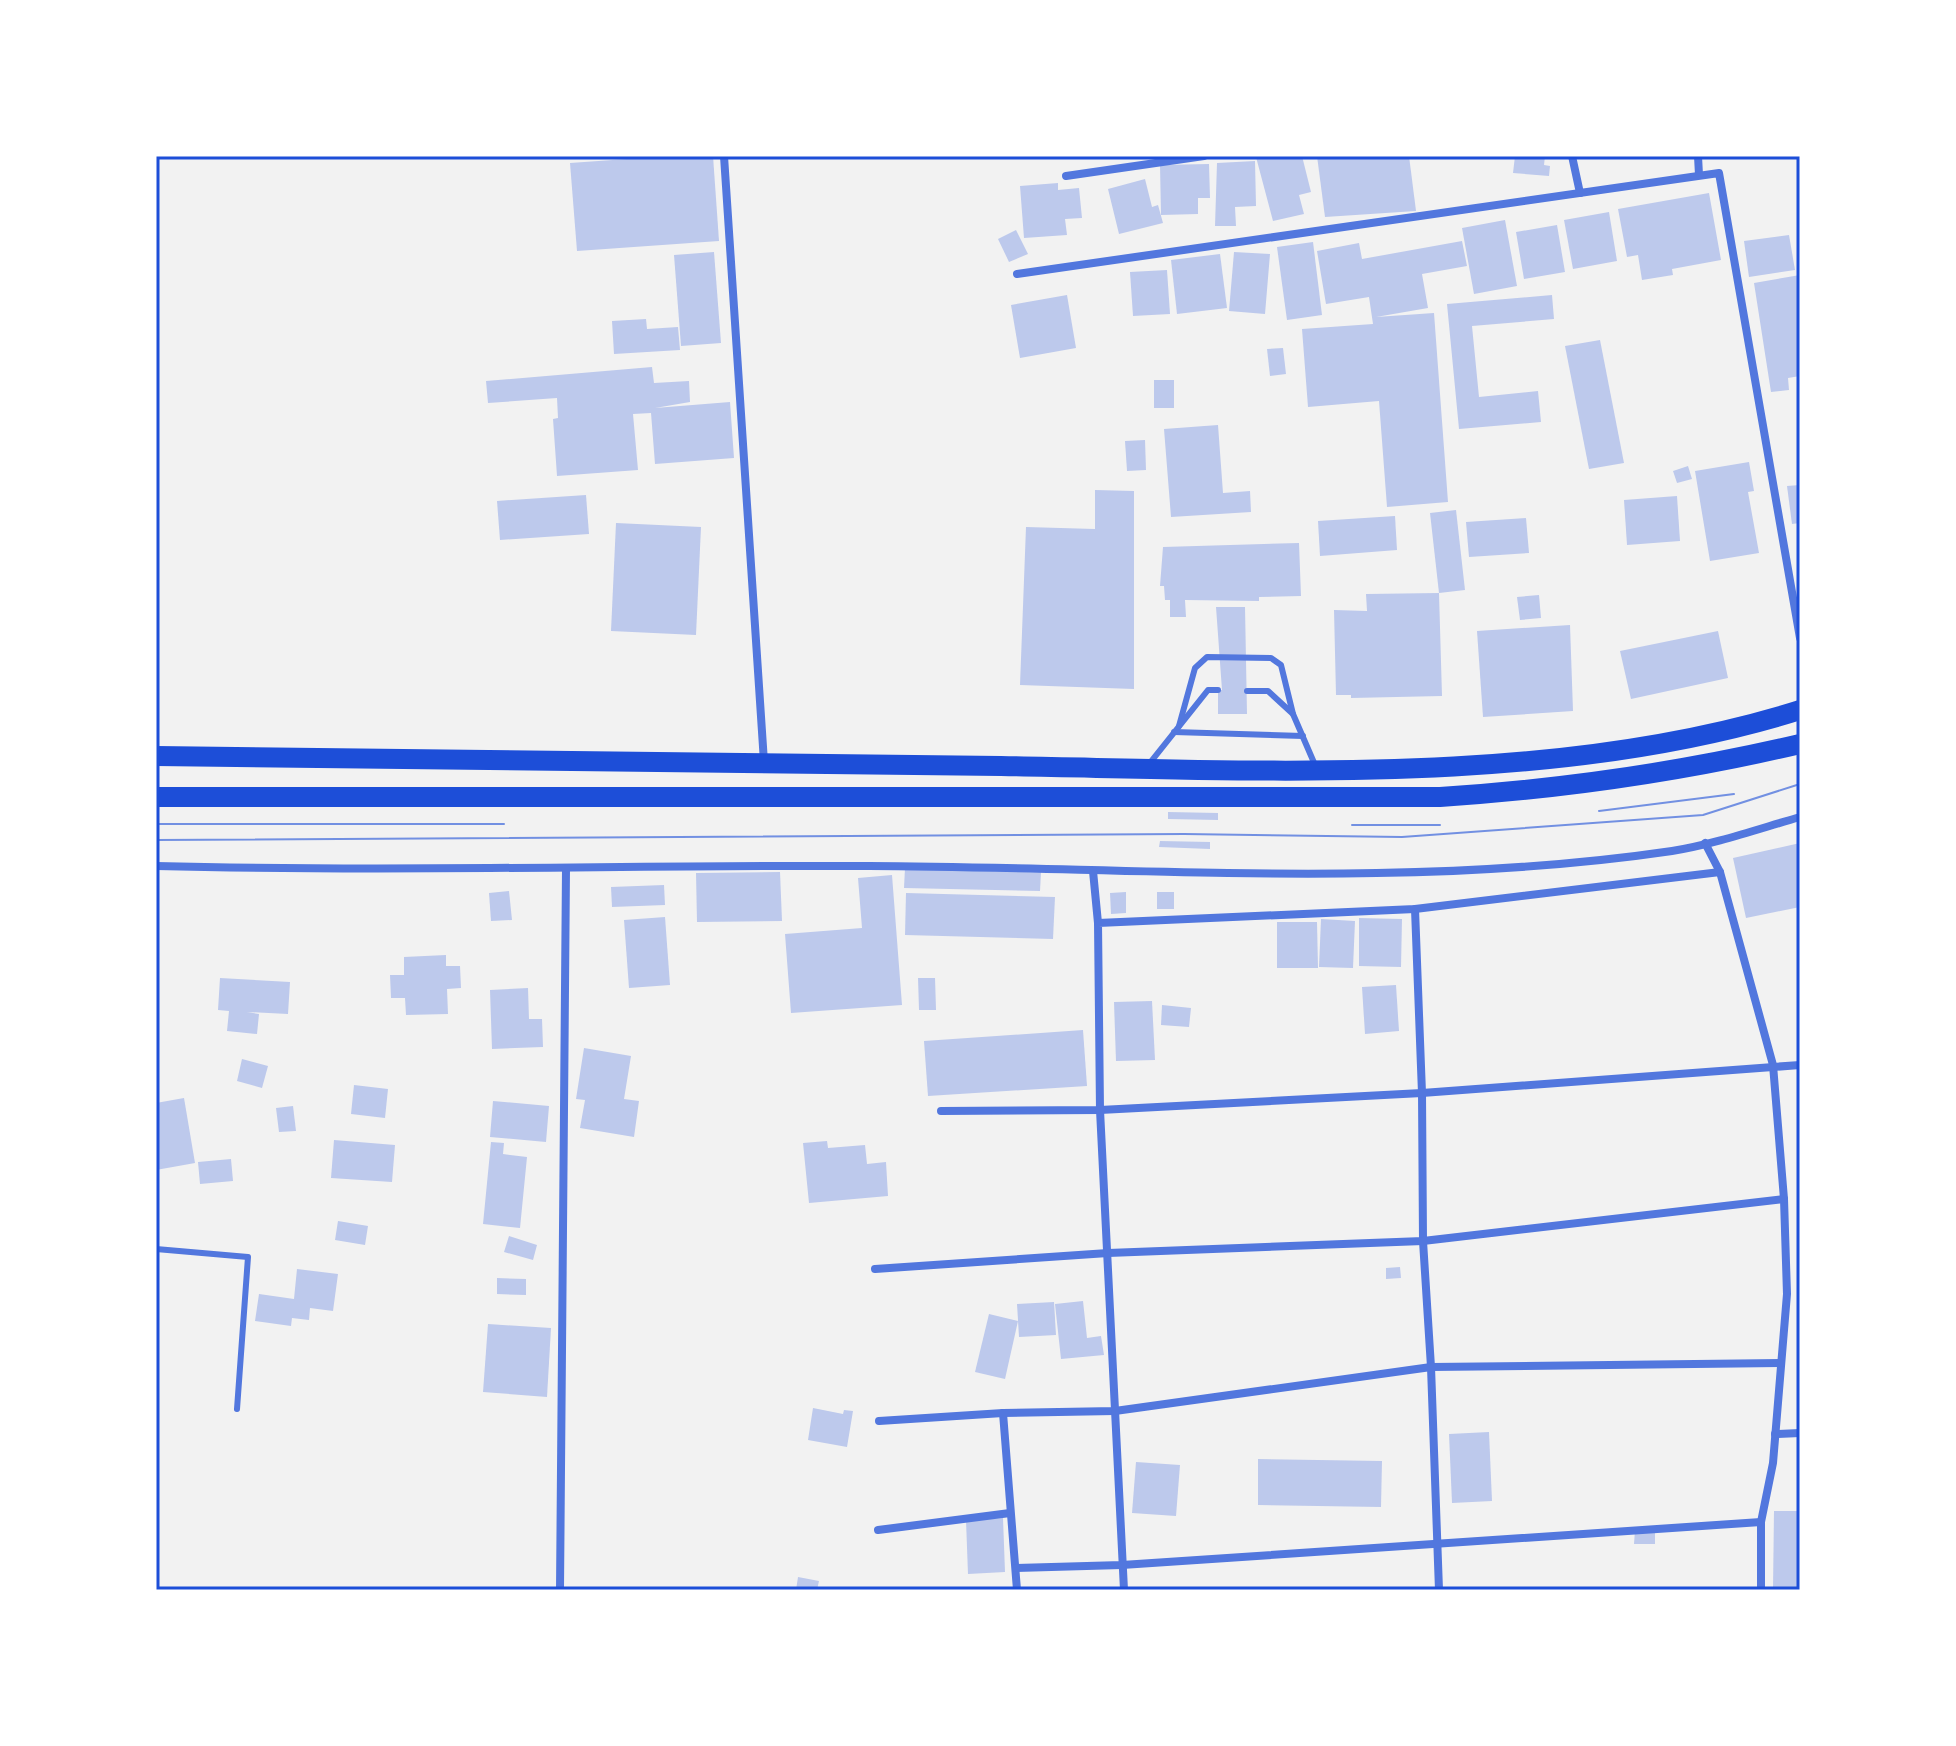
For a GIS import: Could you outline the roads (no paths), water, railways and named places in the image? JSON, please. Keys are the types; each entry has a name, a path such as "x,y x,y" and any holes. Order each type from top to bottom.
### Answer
{"main road":[{"path":"156,756 1146,768 1402,767 1591,752 1660,743 1800,710"},
{"path":"157,797 1440,797 1586,785 1800,744"}],"street":[{"path":"724,156 764,764"},
{"path":"1066,176 1204,156"},
{"path":"1572,156 1580,193"},
{"path":"1698,156 1699,175"},
{"path":"1017,274 1719,173 1800,638"},
{"path":"156,866 566,869 870,866 1093,871 1398,872 1543,866 1677,850 1800,817"},
{"path":"1705,843 1720,872 1773,1065 1784,1199 1787,1294 1775,1434 1761,1522 1761,1590"},
{"path":"560,1590 566,869"},
{"path":"1093,871 1098,923 1100,1110 1124,1590"},
{"path":"1098,923 1415,909 1720,872"},
{"path":"1415,909 1422,1093 1423,1241 1439,1590"},
{"path":"941,1111 1100,1110 1422,1093 1800,1065"},
{"path":"875,1269 1108,1253 1423,1241 1784,1199"},
{"path":"879,1421 1003,1413 1115,1411 1431,1367 1781,1363"},
{"path":"1003,1413 1017,1590"},
{"path":"1775,1434 1800,1433"},
{"path":"878,1530 1010,1513"},
{"path":"1016,1568 1122,1565 1437,1541 1761,1522"}],"lane":[{"path":"1177,729 1195,668 1207,657 1271,658 1281,665 1293,714 1317,768"},
{"path":"1146,768 1208,690 1218,690"},
{"path":"1247,691 1268,691 1293,714"},
{"path":"1177,729 1303,736"},
{"path":"156,1249 248,1257 237,1409"}],"tram line":[{"path":"156,840 1184,834 1402,837 1703,815 1800,784"},
{"path":"1599,811 1734,794"},
{"path":"156,824 504,824"},
{"path":"1352,825 1440,825"}]}
